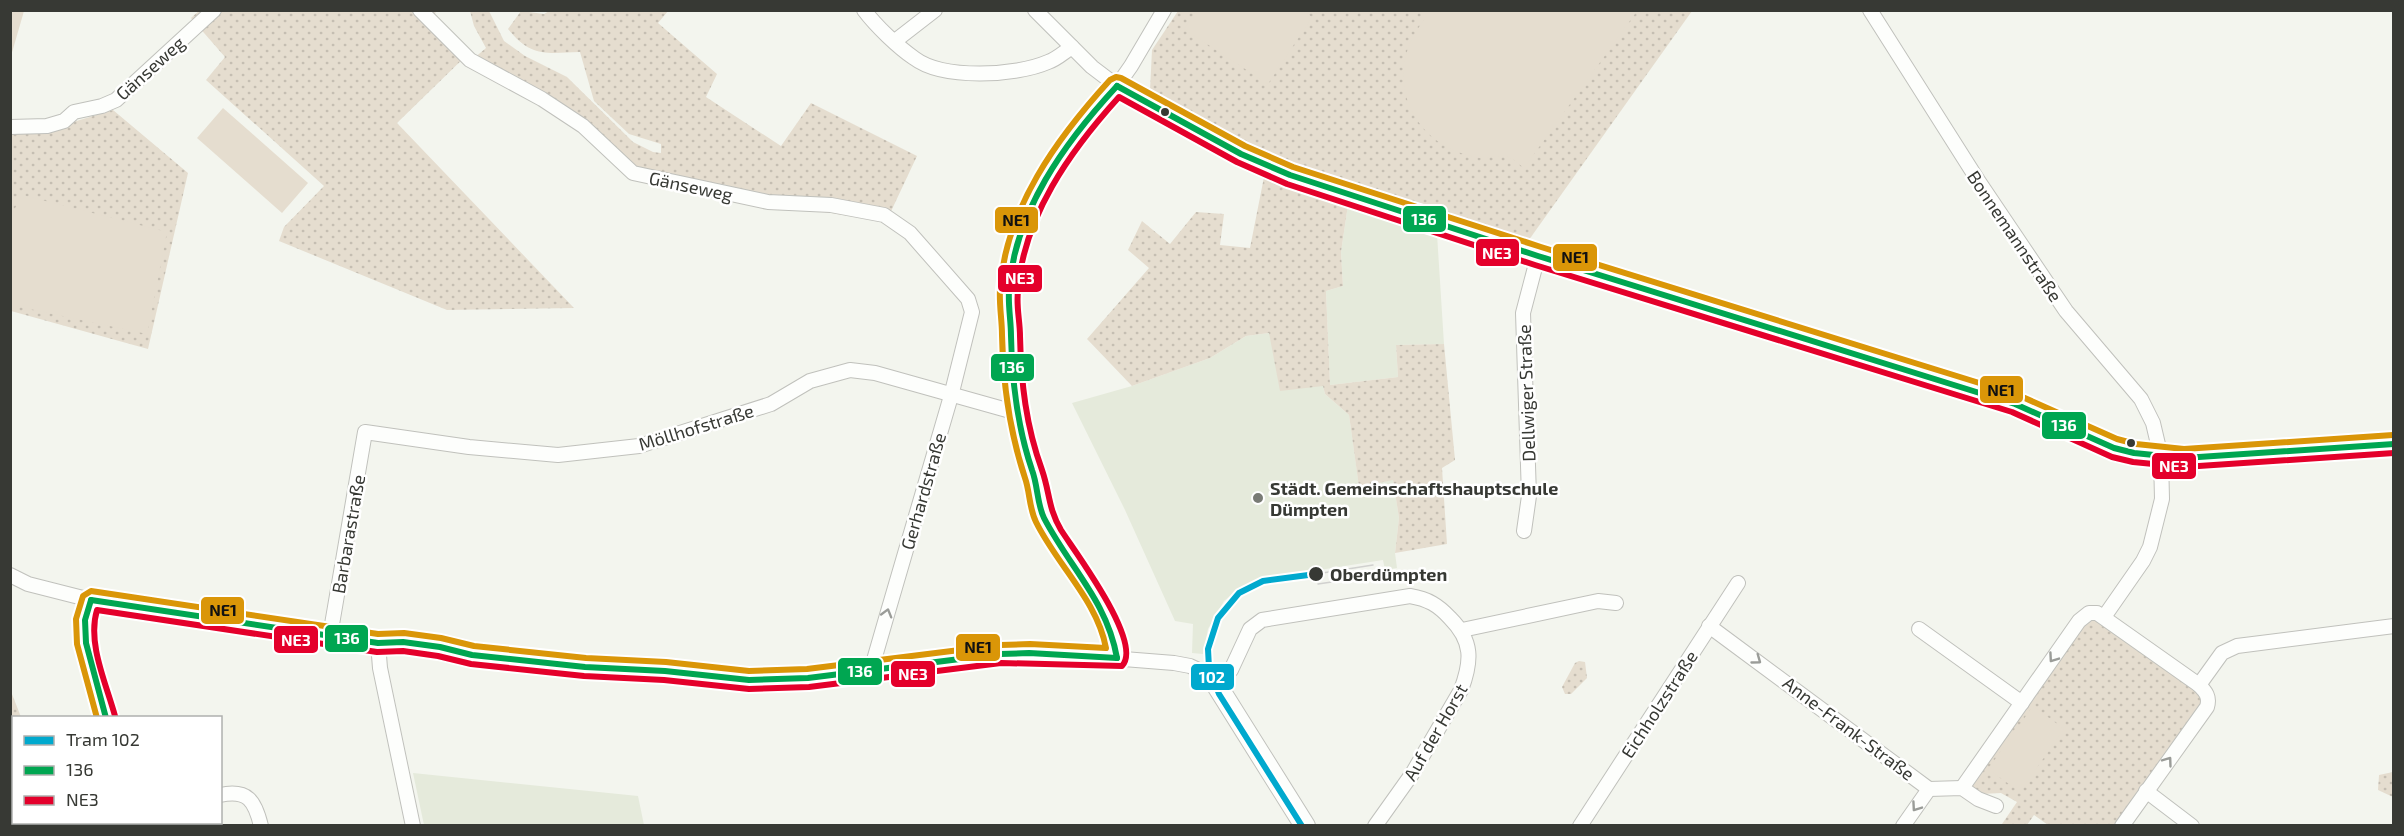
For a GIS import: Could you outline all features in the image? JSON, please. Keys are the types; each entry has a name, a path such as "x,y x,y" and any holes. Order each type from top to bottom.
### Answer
{"street":[{"name":"Gänseweg","path":"10,127 47,126 64,121 74,112 102,106 116,100 214,10"},
{"name":"Gänseweg","path":"420,10 470,60 542,99 583,126 633,173 768,202 831,205 884,215 910,233 968,299 972,312"},
{"path":"864,10 875,25 914,59 934,68 961,72 1014,72 1049,62 1072,47"},
{"path":"896,41 935,10"},
{"path":"1035,10 1092,67 1117,86 1272,168 1538,256 2015,404 2114,448 2161,457 2184,458 2394,444"},
{"path":"1117,658 1115,639 1098,603 1043,516 1037,483 1024,449 1014,412 1011,315 1008,291 1011,269 1021,234 1053,168 1097,106 1117,86 1164,10"},
{"name":"Bonnemannstraße","path":"1870,10 1979,182 2066,311 2141,399 2153,423 2161,457 2162,500 2150,547 2143,561 2104,617"},
{"name":"Dellwiger Straße","path":"1524,531 1529,496 1523,313 1538,256"},
{"name":"Gerhardstraße","path":"875,670 874,660 951,396 972,312"},
{"name":"Möllhofstraße","path":"365,432 470,447 558,455 639,446 771,404 810,381 850,370 874,373 1014,412"},
{"name":"Barbarastraße","path":"330,636 365,432"},
{"path":"10,575 28,584 90,600 378,643 412,643 472,655 749,680 808,678 1000,654 1029,653 1117,658 1190,666 1207,674 1216,684 1305,825"},
{"name":"Eichholzstraße","path":"1580,825 1738,583"},
{"path":"1216,684 1231,670 1250,629 1270,617 1410,596 1435,603 1462,630 1598,601 1616,603"},
{"path":"90,600 85,620 86,643 106,716"},
{"path":"1996,806 1978,800 1962,788 2079,621 2089,613 2097,613 2199,685 2207,693 2209,701 2122,825"},
{"name":"Anne-Frank-Straße","path":"1709,626 1929,789 1962,788"},
{"path":"2199,685 2222,653 2237,646 2394,626"},
{"path":"1919,629 2022,703"},
{"name":"Auf der Horst","path":"1375,825 1412,774 1461,690 1469,661 1462,630"},
{"path":"378,643 380,668 413,825"},
{"path":"1903,825 1929,789"},
{"path":"2146,791 2192,825"},
{"path":"222,795 242,794 251,799 261,825"}],"shaded area":[{"path":"200,10 436,11 434,17 471,51 397,123 574,308 447,310 279,241 284,227 324,186 206,80 225,57 191,18"},
{"path":"551,10 668,11 658,23 717,74 706,97 781,146 811,103 917,156 886,222 660,185 627,160 473,59 486,48 474,26 470,11 489,11 504,41 525,56 567,77 633,142 653,152 661,153 661,144 629,134 594,101 580,52 540,52 524,45 508,29 521,11 544,14"},
{"path":"10,11 24,11 11,56"},
{"path":"1178,11 1692,11 1526,244 1291,165 1150,90 1152,50"},
{"path":"1196,11 1303,11 1312,17 1268,84 1184,29"},
{"path":"1430,11 1637,11 1524,168 1505,156 1478,158 1444,145 1432,137 1413,114 1407,100 1403,70 1410,43"},
{"path":"223,108 308,183 282,213 197,138"},
{"path":"113,110 188,173 148,349 11,311 10,131 40,132"},
{"path":"1264,177 1348,205 1341,252 1343,286 1326,291 1330,385 1398,377 1396,345 1444,344 1455,460 1442,468 1447,544 1395,553 1399,518 1393,480 1359,487 1349,415 1325,394 1323,386 1280,391 1269,333 1246,336 1210,358 1132,386 1087,339 1149,268 1128,250 1142,221 1170,244 1196,212 1224,214 1220,245 1250,248"},
{"path":"22,195 167,232 147,334 11,305 11,216"},
{"path":"1348,205 1437,234 1444,344 1396,345 1398,377 1330,385 1326,291 1343,286 1341,252"},
{"name":"Städt. Gemeinschaftshauptschule Dümpten","path":"1269,333 1323,386 1325,394 1349,415 1359,486 1393,479 1399,518 1395,553 1397,568 1385,570 1383,560 1255,580 1241,587 1224,601 1208,629 1203,654 1192,653 1193,624 1175,621 1125,510 1072,403 1132,386 1210,358 1246,336"},
{"path":"2089,619 2095,619 2201,695 2203,700 2114,825 2048,825 2034,815 2027,825 2003,825 2017,802 2001,793 1982,794 1972,789 1973,781"},
{"path":"1585,662 1587,678 1571,694 1565,694 1562,687 1575,663"},
{"path":"10,689 21,716 12,716 11,819"},
{"path":"2033,706 2064,729 2020,792 1988,769"},
{"path":"2394,772 2393,797 2378,790 2379,775"},
{"path":"413,773 638,796 644,825 424,825"}],"tram line":[{"path":"1316,574 1373,565"},
{"name":"102","path":"1302,826 1219,694 1209,668 1208,649 1218,618 1239,593 1263,581 1316,574"},
{"path":"1318,584 1379,575"}],"transit line":[{"name":"NE1","path":"96,716 77,644 76,619 83,596 91,591 378,634 404,633 441,638 474,646 586,658 666,662 749,671 807,669 1000,645 1030,644 1106,648 1094,614 1045,538 1032,511 1008,407 1000,289 1004,259 1012,230 1037,176 1053,150 1090,102 1110,80 1116,77 1245,146 1293,167 1541,247 2018,395 2117,439 2136,444 2184,449 2393,435"},
{"name":"136","path":"1117,86 1241,154 1290,175 1538,256 2015,404 2114,448 2134,453 2184,458 2394,444"},
{"name":"136","path":"1117,86 1079,131 1045,180 1021,234 1013,262 1009,291 1016,404 1042,513 1105,619 1117,658"},
{"name":"NE3","path":"115,716 96,649 94,636 97,610 377,652 403,651 438,656 471,664 584,676 664,680 749,689 809,687 1001,663 1122,666 1126,654 1124,638 1116,619 1061,530 1051,507 1025,404 1017,302 1022,264 1039,211 1052,186 1083,140 1119,97 1237,162 1287,184 1535,265 2012,412 2112,457 2133,462 2184,467 2394,453"},
{"name":"136","path":"91,600 378,643 403,642 440,647 472,655 749,680 808,678 1000,654 1029,653 1117,658"},
{"name":"136","path":"91,600 85,620 86,643 105,716"}],"place":[{"name":"Städt. Gemeinschaftshauptschule Dümpten","path":"1258,498"},
{"name":"Oberdümpten","path":"1316,574"}]}
